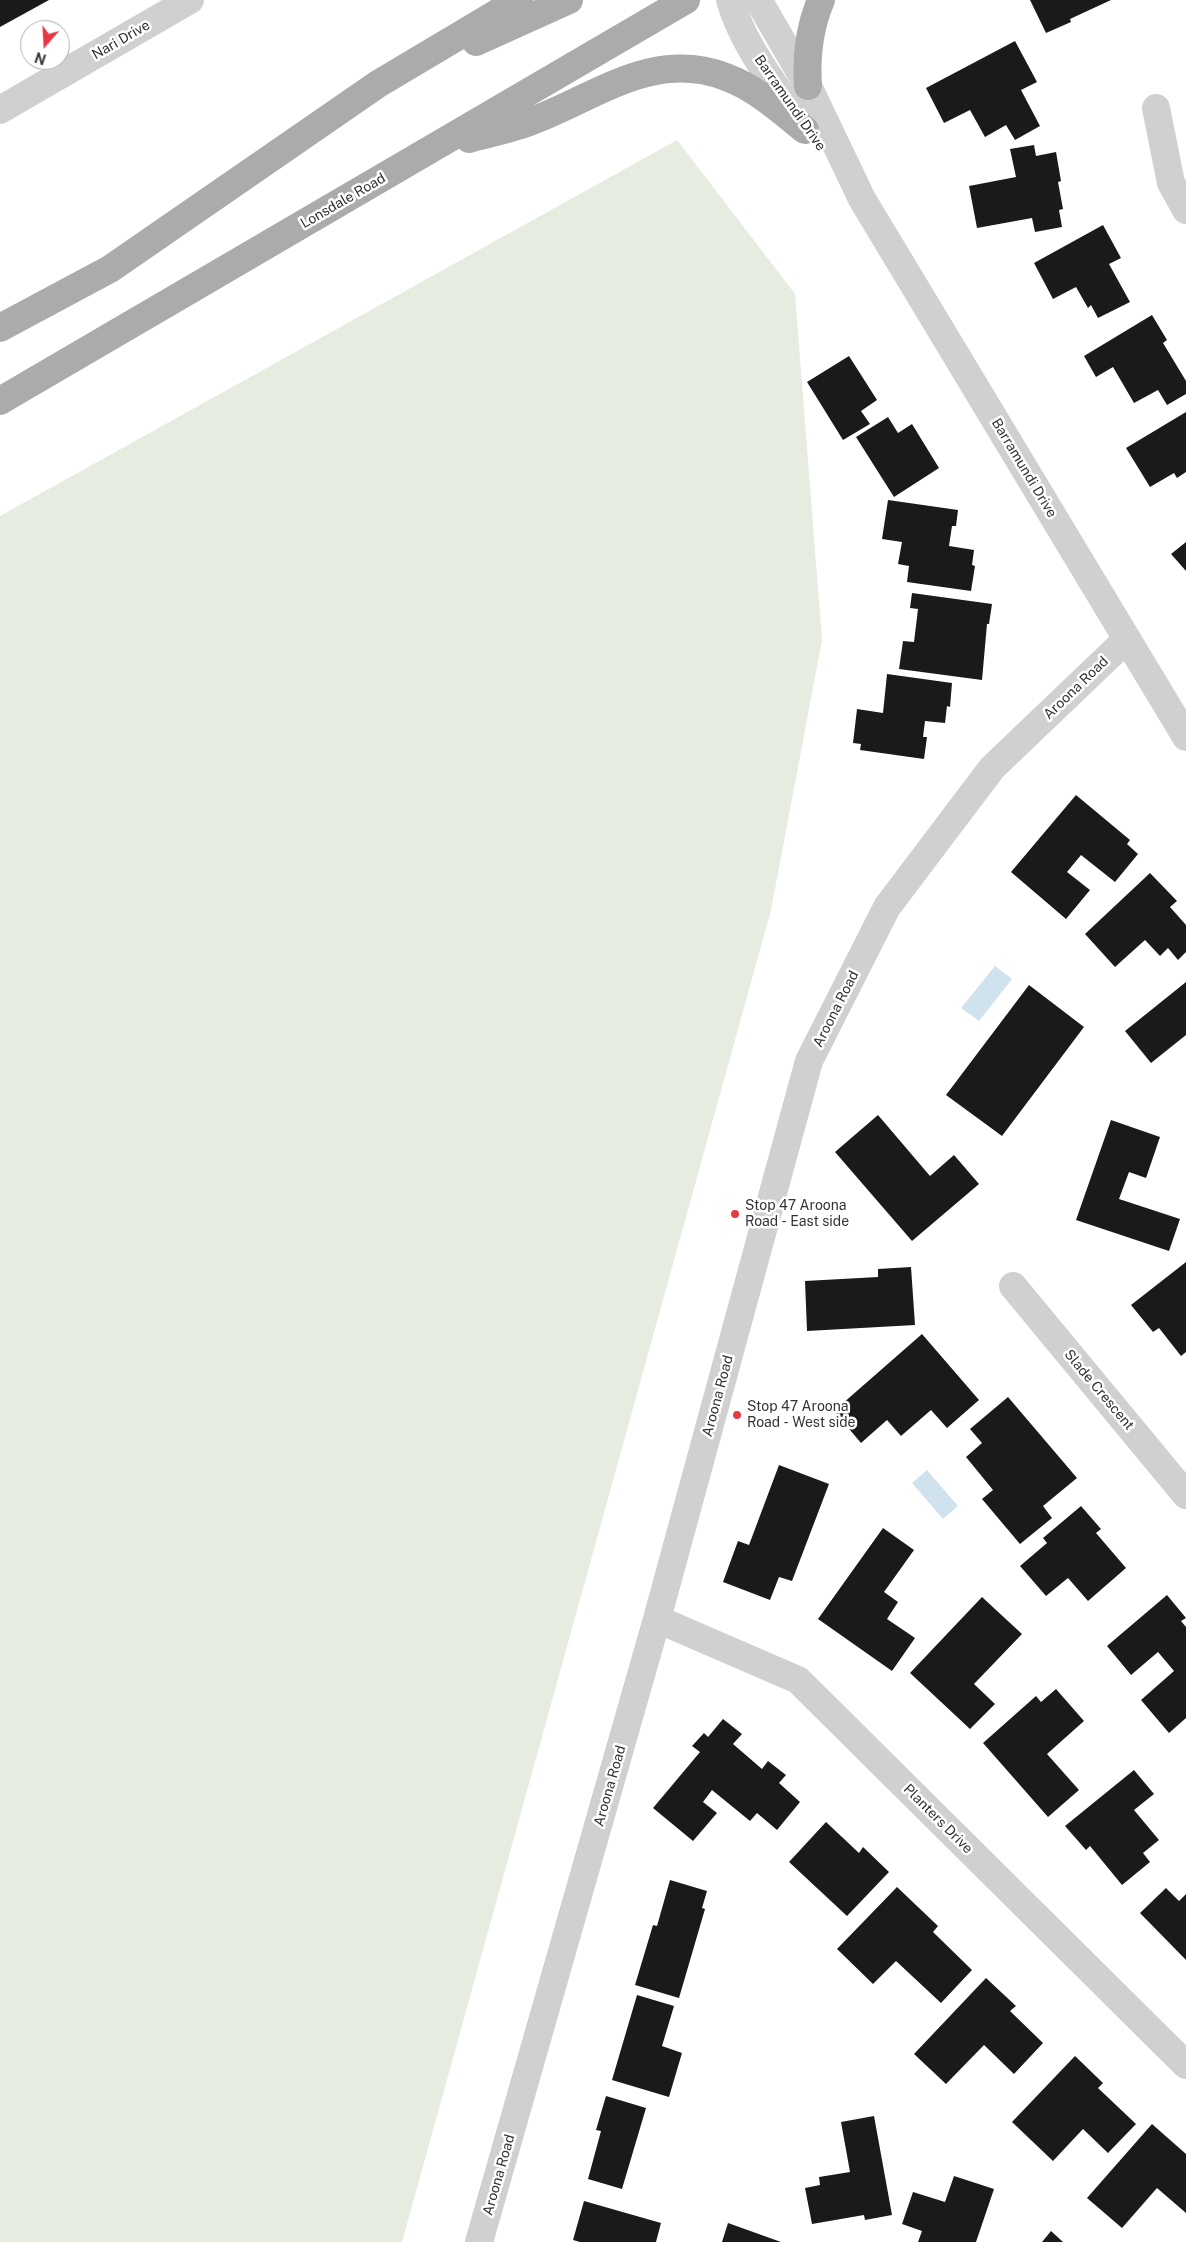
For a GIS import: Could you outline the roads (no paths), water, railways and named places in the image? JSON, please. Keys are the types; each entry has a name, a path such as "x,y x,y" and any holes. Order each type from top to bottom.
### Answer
{"main road":[{"path":"0,328 110,269 378,84 519,0"},
{"path":"378,84 569,0"},
{"name":"Lonsdale Road","path":"0,401 686,0"},
{"path":"808,86 808,46 821,0"},
{"path":"432,149 531,122 628,77 656,70 674,69 708,72 739,82 765,98 805,130"}],"street":[{"name":"Nari Drive","path":"0,110 190,0"},
{"name":"Barramundi Drive","path":"730,0 736,21 805,130 862,199"},
{"name":"Barramundi Drive","path":"756,0 765,11 808,86 862,199 1186,737"},
{"path":"1156,108 1170,183 1186,210"},
{"name":"Aroona Road","path":"479,2242 658,1619 809,1061 887,907 992,768 1127,639"},
{"name":"Slade Crescent","path":"1013,1286 1186,1494"},
{"name":"Planters Drive","path":"658,1619 798,1680 1186,2065"}],"water":[{"path":"995,966 1012,979 979,1021 961,1008"},
{"path":"927,1470 958,1506 943,1519 912,1483"}],"place":[{"name":"Stop 47 Aroona Road - East side","path":"735,1214"},
{"name":"Stop 47 Aroona Road - West side","path":"737,1415"}]}
